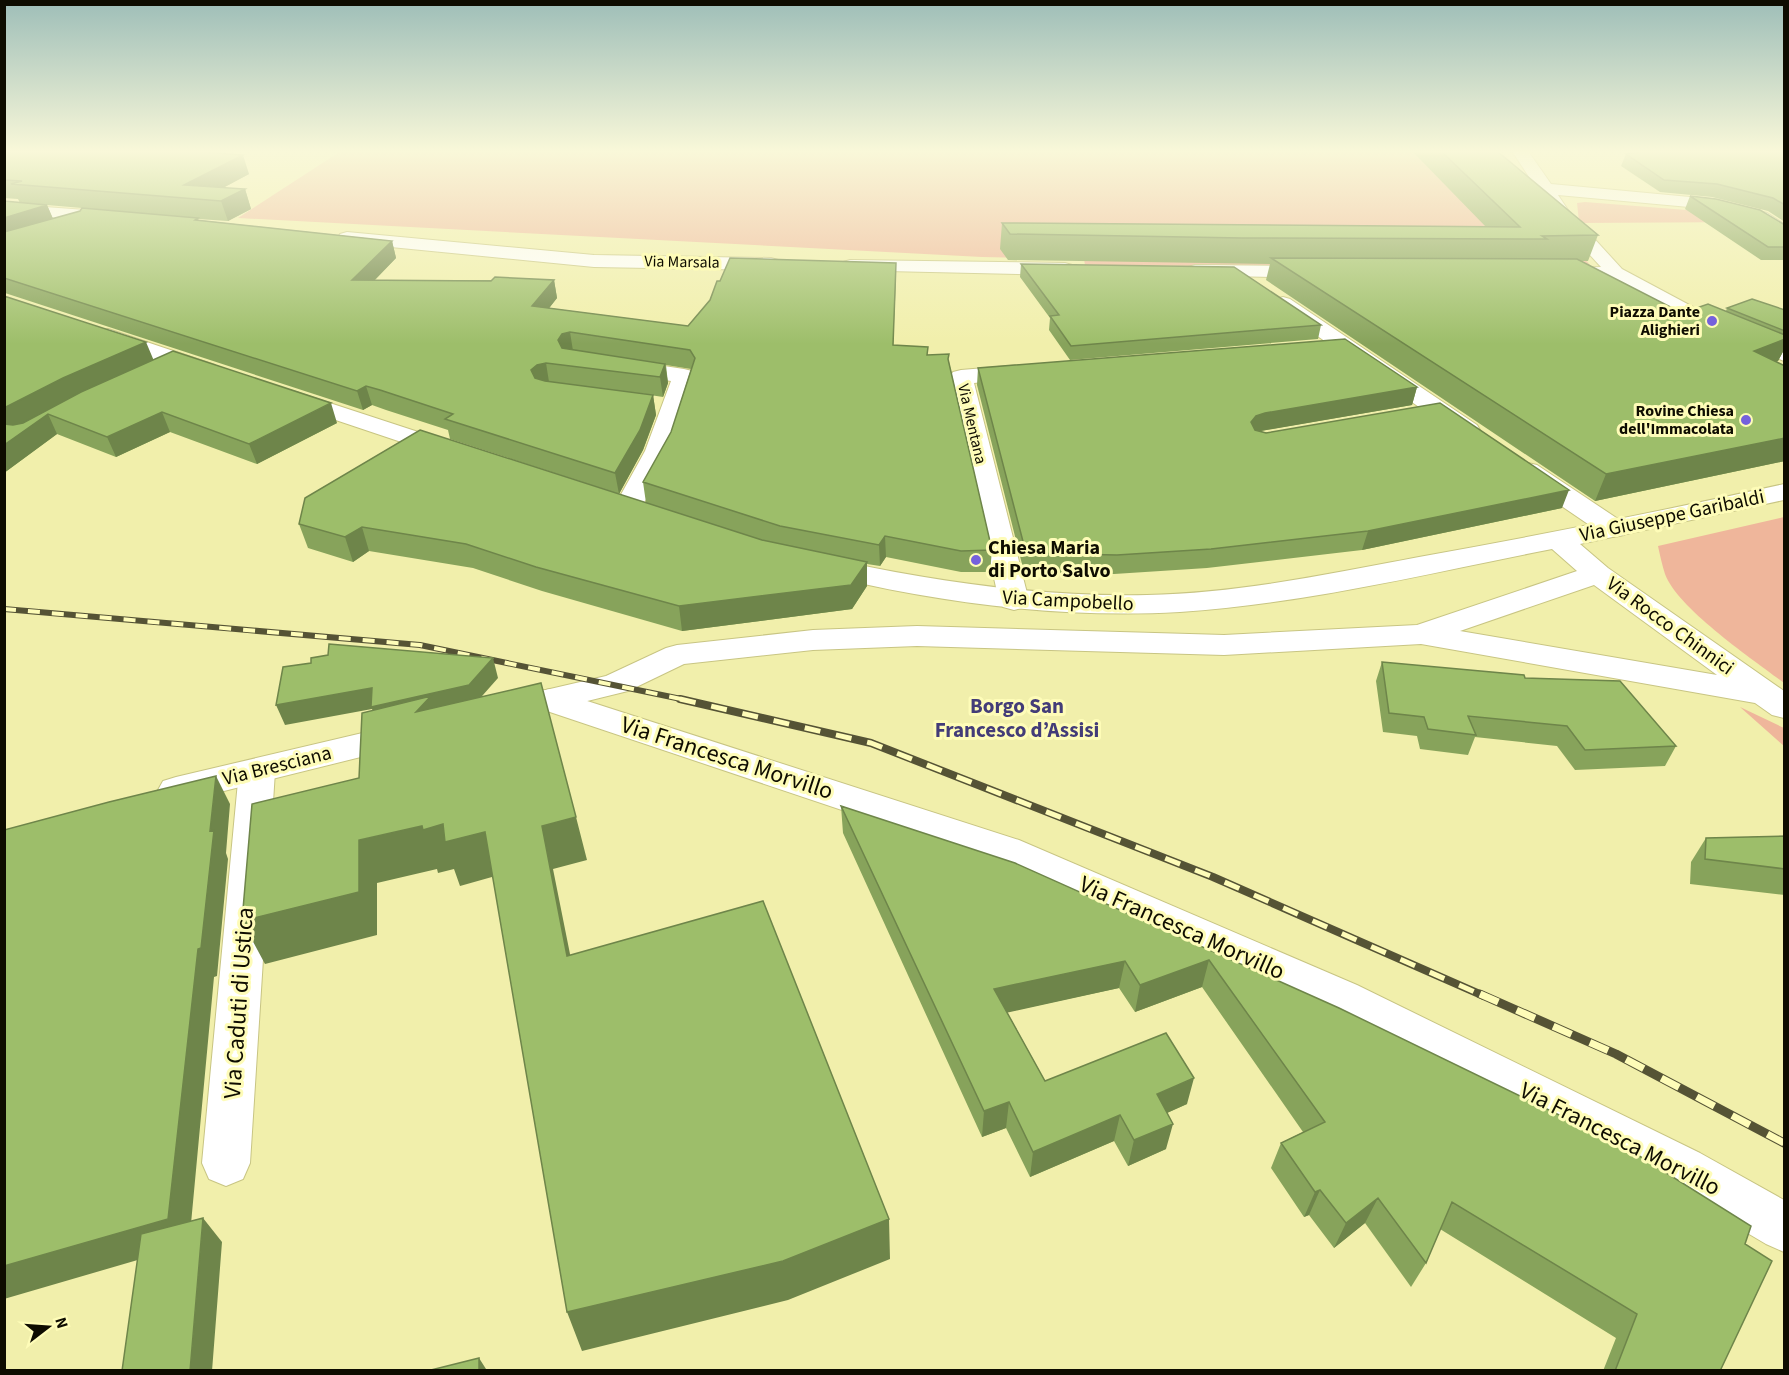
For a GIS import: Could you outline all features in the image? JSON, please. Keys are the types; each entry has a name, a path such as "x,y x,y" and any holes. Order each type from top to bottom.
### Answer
{"street":[{"path":"86,215 131,219"},
{"path":"1563,215 1606,261 1614,273"},
{"path":"1756,215 1785,232"},
{"path":"50,230 96,216"},
{"name":"Via Marsala","path":"333,237 594,261 793,265"},
{"path":"828,266 1085,269"},
{"path":"1179,271 1332,272"},
{"path":"1237,272 1614,529"},
{"path":"1535,273 1614,273 1701,319 1785,354"},
{"path":"80,327 234,378"},
{"path":"1309,349 1344,346"},
{"path":"145,374 178,360"},
{"path":"596,363 684,376 662,406 658,451 627,509"},
{"name":"Via Mentana","path":"1014,601 961,377 1042,370"},
{"path":"268,390 481,460"},
{"path":"1403,416 1439,410"},
{"name":"Via Giuseppe Garibaldi","path":"1559,541 1785,492"},
{"name":"Via Campobello","path":"797,561 921,586 1014,601 1147,604 1229,600 1559,541"},
{"name":"Via Rocco Chinnici","path":"1559,541 1598,574 1773,700"},
{"path":"1421,634 1598,574"},
{"path":"471,719 616,684 677,655 813,640 917,636 1224,645 1421,634 1773,700"},
{"name":"Via Francesca Morvillo","path":"550,700 1005,850 1342,998 1683,1169 1785,1227"},
{"name":"Via Bresciana","path":"143,798 437,727"},
{"name":"Via Caduti di Ustica","path":"226,1163 257,771"}],"shaded area":[{"path":"242,215 1542,215 1590,265 1472,265 1474,268 1085,265 1084,259 982,257 238,218"},
{"path":"1578,215 1725,215 1752,222 1576,223 1579,221"},
{"path":"1784,517 1784,683 1718,633 1685,603 1665,574 1658,546"},
{"path":"1740,707 1784,728 1784,746"}],"building":[{"path":"65,215 165,215 392,241 352,280 491,281 495,277 554,280 532,306 688,326 710,300 717,281 720,281 730,258 896,263 893,345 928,347 927,355 949,354 948,359 992,550 961,551 885,536 879,545 780,526 643,482 671,432 695,358 690,350 570,332 562,334 558,340 562,348 665,364 660,377 546,363 537,365 531,370 535,378 545,381 653,395 640,430 615,473 445,419 453,414 380,390 366,386 357,391 4,278 4,232"},
{"path":"1508,215 1574,215 1598,235 1542,236 1547,239 1242,238 1010,234 1002,223 1520,227"},
{"path":"1719,215 1769,215 1785,225 1785,247 1768,247"},
{"path":"1271,258 1577,259 1682,313 1708,304 1785,335 1785,339 1754,351 1785,366 1785,438 1606,474"},
{"path":"1021,264 1234,267 1321,325 1071,346 1050,316 1059,315"},
{"path":"4,296 146,342 63,378 4,408"},
{"path":"1752,299 1785,310 1785,331 1727,308"},
{"path":"1345,339 1417,387 1265,413 1256,416 1251,422 1255,430 1266,433 1440,403 1569,490 1368,531 1211,549 1117,555 1026,553 978,368"},
{"path":"173,351 331,403 249,444 162,412 107,437 48,414 4,445 4,424 23,423 81,392"},
{"path":"420,430 762,540 867,562 851,585 679,606 536,567 466,544 362,527 345,537 299,524 305,498"},
{"path":"329,644 493,658 469,685 371,707 372,688 276,705 283,667 311,663 311,658 328,655"},
{"path":"1382,662 1524,675 1525,678 1620,681 1676,746 1585,750 1567,726 1468,716 1476,735 1428,729 1424,717 1389,713"},
{"path":"541,683 576,817 542,826 567,956 763,901 889,1219 783,1261 567,1312 485,832 445,842 443,824 423,830 422,826 359,840 359,892 242,921 252,804 359,778 362,713 431,696 416,712"},
{"path":"216,776 210,831 214,830 201,948 198,949 168,1219 4,1266 4,830"},
{"path":"841,806 1015,863 1339,1008 1625,1147 1751,1226 1745,1244 1772,1261 1720,1371 1615,1371 1637,1314 1452,1202 1426,1263 1378,1198 1346,1223 1320,1190 1315,1192 1281,1143 1325,1122 1209,960 1140,985 1125,961 994,989 1045,1081 1166,1033 1194,1078 1157,1094 1173,1124 1134,1140 1120,1115 1033,1152 1009,1102 984,1111"},
{"path":"1785,836 1785,869 1705,859 1706,838"},
{"path":"203,1218 190,1371 122,1371 141,1234"},
{"path":"479,1358 479,1371 427,1371"}],"railway":[{"path":"4,609 420,645 686,700"},
{"path":"680,699 871,743 1213,877 1484,996"},
{"path":"1480,994 1616,1054 1784,1143"}],"place":[{"name":"Piazza Dante Alighieri","path":"1712,321"},
{"name":"Rovine Chiesa dell'Immacolata","path":"1746,420"},
{"name":"Chiesa Maria di Porto Salvo","path":"976,560"}],"district":[{"name":"Borgo San Francesco d’Assisi","path":"1017,718"}]}
